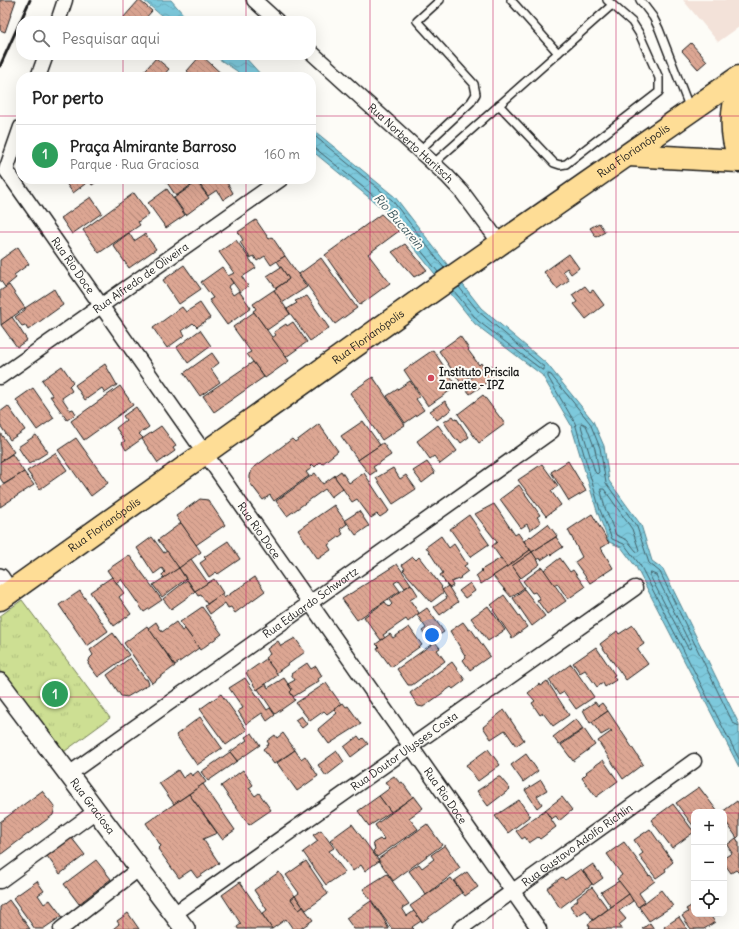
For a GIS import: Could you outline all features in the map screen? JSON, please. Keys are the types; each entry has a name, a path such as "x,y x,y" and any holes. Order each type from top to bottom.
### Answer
{"main road":[{"name":"Rua Florianópolis","path":"3,589 204,453 470,264 739,77"},
{"path":"739,87 733,112 732,128 734,146 739,157"},
{"path":"628,155 739,161"},
{"name":"Rua Graciosa","path":"0,683 179,922"}],"street":[{"path":"60,16 65,0"},
{"path":"254,0 272,16"},
{"name":"Rua Norberto Haritsch","path":"316,56 434,163 462,192 500,244"},
{"path":"40,72 44,60"},
{"name":"Rua Rio Doce","path":"16,141 6,170 539,929"},
{"name":"Rua Alfredo de Oliveira","path":"0,377 274,184"},
{"name":"Rua Eduardo Schwartz","path":"69,774 552,431"},
{"name":"Rua Doutor Ulysses Costa","path":"179,922 411,746 635,588"},
{"name":"Rua Gustavo Adolfo Richlin","path":"460,929 694,762"},
{"path":"0,881 96,811"},
{"path":"61,929 140,868"}],"lane":[{"path":"420,150 471,102 476,94 474,84 417,20 440,0"},
{"path":"511,0 558,53"},
{"path":"640,0 653,17 659,29 690,111"},
{"path":"434,163 499,105 558,53 610,2 632,22 639,33 659,78 659,92 566,164 560,166 554,164 499,105"}],"shaded area":[{"path":"683,0 739,0 739,27 718,42"}],"green space":[{"path":"22,600 110,718 61,754 0,671 0,616"}],"water":[{"path":"143,0 171,0 185,16 162,16"},
{"path":"220,60 248,60 258,72 238,72"},
{"name":"Rio Bucarein","path":"316,132 395,197 481,308 547,364 593,421 604,446 609,481 641,525 652,561 663,569 739,724 739,767 636,567 621,547 609,542 597,511 571,425 542,375 475,324 383,209 316,154"}],"building":[{"path":"0,0 16,0 5,32 0,30"},
{"path":"139,0 152,11 148,16 125,16"},
{"path":"691,43 707,61 698,69 682,51"},
{"path":"154,60 158,60 169,69 166,72 143,72"},
{"path":"197,60 206,60 220,72 188,72 187,71"},
{"path":"67,184 85,184 73,193"},
{"path":"168,184 190,184 191,185 176,196"},
{"path":"194,184 198,184 209,198 186,215 174,198"},
{"path":"200,184 228,184 233,193 223,200 217,190 208,196"},
{"path":"167,189 185,215 166,228 148,203"},
{"path":"134,193 149,214 138,222 140,225 99,253 83,230"},
{"path":"91,197 102,213 72,234 61,218"},
{"path":"381,214 399,231 368,254 390,283 360,305 325,255"},
{"path":"256,220 269,239 272,237 285,256 271,265 265,256 257,261 254,256 250,258 240,242 243,240 238,232"},
{"path":"599,223 605,232 596,237 590,228"},
{"path":"129,233 134,241 145,234 156,249 129,268 113,245"},
{"path":"236,240 256,268 242,277 248,286 240,292 228,276 234,273 219,252"},
{"path":"405,244 427,270 414,277 392,252"},
{"path":"18,247 29,264 14,275 16,278 5,287 0,280 0,260"},
{"path":"569,254 579,268 571,274 567,268 563,271 569,280 557,289 544,272"},
{"path":"285,256 307,287 282,303 274,290 289,279 277,261"},
{"path":"321,258 357,308 335,324 299,274"},
{"path":"184,265 201,289 179,304 163,280"},
{"path":"222,267 233,283 228,287 233,295 239,291 251,308 227,325 209,300 213,298 201,282"},
{"path":"281,267 289,279 276,288 267,276"},
{"path":"9,285 25,308 1,325 0,291"},
{"path":"585,286 590,292 593,290 604,305 586,319 574,304 577,302 572,295"},
{"path":"54,289 63,305 28,330 25,325 22,326 15,317 25,310 25,308"},
{"path":"274,290 290,314 267,330 253,311 256,309 253,304"},
{"path":"307,296 329,328 310,341 287,309 297,303 295,301"},
{"path":"200,303 210,318 197,327 193,323 182,331 185,335 167,348 153,328 182,307 186,312"},
{"path":"254,312 289,361 265,378 247,354 251,352 233,327"},
{"path":"12,317 27,340 17,347 1,325"},
{"path":"293,322 307,342 286,357 272,338 276,335 274,332 286,324 287,326"},
{"path":"200,330 211,346 188,363 177,347"},
{"path":"460,336 479,365 481,363 483,367 461,383 439,351"},
{"name":"Instituto Priscila Zanette - IPZ","path":"433,350 457,386 428,406 404,370"},
{"path":"212,353 219,363 211,369 220,382 200,396 184,373"},
{"path":"253,362 264,377 214,412 203,396"},
{"path":"105,364 117,385 105,393 102,388 85,400 75,385"},
{"path":"491,365 498,375 470,394 462,384"},
{"path":"62,366 73,382 69,386 72,391 62,398 70,410 73,409 76,414 67,420 50,396 53,396 42,380"},
{"path":"373,377 405,425 382,440 350,393"},
{"path":"410,381 420,396 416,399 424,410 405,423 387,396"},
{"path":"120,386 133,405 84,440 71,421"},
{"path":"33,388 54,418 37,430 16,400"},
{"path":"483,395 505,424 479,443 458,414"},
{"path":"445,401 451,410 437,420 430,411"},
{"path":"8,406 25,430 10,440 0,425 0,412"},
{"path":"136,407 149,427 139,434 143,438 126,450 122,443 125,441 116,428 126,420 123,416"},
{"path":"453,416 456,420 457,419 469,437 461,443 458,439 456,440 444,422"},
{"path":"363,421 380,445 358,460 341,436"},
{"path":"319,424 338,451 322,464 320,462 315,467 312,464 310,466 312,468 306,472 309,476 274,501 270,495 263,500 250,483 252,469 292,439 295,442"},
{"path":"438,425 457,451 440,464 434,456 430,459 417,441"},
{"path":"161,426 176,446 173,448 175,451 158,463 142,439"},
{"path":"0,433 14,452 0,462"},
{"path":"36,435 48,452 29,464 18,447"},
{"path":"76,438 108,483 91,496 58,450"},
{"path":"383,443 391,455 373,467 376,471 370,475 358,460"},
{"path":"55,453 67,470 40,489 27,471"},
{"path":"12,454 24,472 4,484 0,478 0,462"},
{"path":"568,461 586,491 569,501 551,472"},
{"path":"427,462 435,473 422,483 413,471"},
{"path":"542,464 558,486 551,491 561,505 546,516 518,480"},
{"path":"393,468 400,479 406,475 416,489 393,504 376,478"},
{"path":"341,471 349,483 364,473 389,511 380,517 377,514 371,518 357,499 352,502 334,476"},
{"path":"24,472 34,485 0,507 0,487"},
{"path":"315,473 323,484 334,476 343,488 331,497 325,489 287,516 276,501"},
{"path":"519,485 540,515 537,517 541,522 530,530 527,524 521,528 500,499"},
{"path":"200,499 208,500 225,525 196,545 176,516"},
{"path":"494,504 515,535 518,533 530,550 507,567 492,546 497,542 475,514"},
{"path":"334,505 347,524 340,529 343,534 328,545 331,550 318,559 298,530"},
{"path":"359,511 369,526 356,535 345,520"},
{"path":"592,514 609,543 601,548 613,568 590,583 575,562 582,557 568,530"},
{"path":"469,515 489,544 470,557 450,529"},
{"path":"181,523 201,552 179,568 158,540"},
{"path":"548,524 557,536 532,552 524,541"},
{"path":"441,536 449,548 454,544 467,564 464,566 468,571 460,577 461,578 451,582 453,586 449,588 440,575 443,573 426,547"},
{"path":"152,537 164,553 167,551 179,568 164,578 162,575 165,572 162,568 154,574 137,548"},
{"path":"556,537 563,547 541,560 540,558 537,560 532,552"},
{"path":"228,541 240,559 218,574 216,572 209,577 200,563 206,559 204,557"},
{"path":"530,550 532,552 512,566 511,564"},
{"path":"532,552 540,564 521,578 512,566"},
{"path":"129,555 162,600 144,612 121,579 116,583 107,570"},
{"path":"413,557 416,560 419,557 442,587 441,588 444,592 431,602 403,570 405,569 402,565"},
{"path":"501,558 507,567 481,584 476,576 482,571 481,570"},
{"path":"560,558 570,572 573,570 585,587 568,599 557,583 554,585 544,570"},
{"path":"191,559 208,583 195,591 179,568"},
{"path":"397,564 411,584 405,588 399,580 394,583 400,591 357,620 342,599"},
{"path":"511,564 520,577 518,579 524,588 511,597 493,576"},
{"path":"542,567 566,601 547,614 537,600 540,599 535,592 532,593 523,581"},
{"path":"179,568 186,579 162,597 153,585"},
{"path":"112,577 124,593 119,597 131,614 114,626 90,592"},
{"path":"255,577 265,591 235,613 231,607 228,608 225,603 210,614 205,606 221,594 224,598"},
{"path":"214,579 223,593 207,604 201,595 198,596 195,591"},
{"path":"187,580 195,592 171,609 163,599"},
{"path":"470,583 475,591 465,598 459,591"},
{"path":"411,584 418,595 410,600 419,613 408,622 406,619 383,635 385,638 381,640 364,617 385,602 389,607 392,604 389,600"},
{"path":"448,586 458,602 440,615 434,607 447,598 442,590"},
{"path":"524,589 545,616 532,626 513,598"},
{"path":"80,591 108,631 87,646 59,605"},
{"path":"504,595 527,627 512,638 491,605"},
{"path":"488,606 505,630 488,641 471,618"},
{"path":"202,607 222,634 200,650 180,622"},
{"path":"427,608 444,632 430,641 422,631 426,628 417,615"},
{"path":"156,622 162,632 176,622 182,631 185,629 199,648 175,665 148,628"},
{"path":"463,622 469,630 471,629 490,656 470,670 463,660 466,657 450,631"},
{"path":"633,625 644,644 637,649 648,664 626,680 600,644 617,631 619,634"},
{"path":"147,626 175,666 152,683 124,643"},
{"path":"409,627 422,645 391,667 377,648 379,647 376,644 390,634 393,638"},
{"path":"113,633 129,655 98,677 88,664 93,655 90,650"},
{"path":"295,638 305,652 276,673 265,658 270,654 267,649 278,641 281,646"},
{"path":"435,642 440,648 437,650 445,661 412,685 408,685 397,669"},
{"path":"596,647 615,675 613,676 616,680 605,687 603,683 597,687 585,670 580,673 573,663"},
{"path":"130,658 145,679 147,679 149,684 127,697 121,696 107,675"},
{"path":"266,659 278,675 257,690 246,673"},
{"path":"452,662 465,680 453,689 451,687 423,707 418,706 410,693"},
{"path":"307,663 311,669 316,666 322,676 318,679 319,681 293,697 290,692 292,690 288,684 295,680 291,674"},
{"path":"571,664 594,697 576,709 564,692 559,695 549,680"},
{"path":"245,678 267,710 270,708 275,715 267,721 262,713 246,724 238,711 243,708 229,688"},
{"path":"284,678 292,690 290,692 295,700 275,714 258,689 266,684 268,688"},
{"path":"547,681 569,715 553,726 543,713 540,715 532,703 535,701 528,693 539,684 540,686"},
{"path":"326,683 341,704 327,714 324,711 310,721 296,703"},
{"path":"221,694 247,730 226,745 200,709"},
{"path":"595,702 598,706 602,703 608,711 590,723 583,710"},
{"path":"343,703 346,707 348,706 361,724 329,744 318,729 337,713 334,710"},
{"path":"504,710 524,740 516,746 505,730 491,739 483,727"},
{"path":"608,711 643,764 623,779 598,741 612,731 610,730 601,735 592,722"},
{"path":"301,716 307,724 302,728 295,720"},
{"path":"200,717 222,748 197,765 176,735"},
{"path":"576,719 583,729 559,745 553,737"},
{"path":"584,729 595,745 573,761 561,745"},
{"path":"252,733 260,745 237,761 230,752 247,740 245,737"},
{"path":"283,733 295,750 274,764 263,749 269,744 267,741 275,735 277,738"},
{"path":"358,736 361,740 363,738 368,744 351,757 344,747"},
{"path":"488,749 500,765 478,781 466,765"},
{"path":"295,750 301,759 305,756 318,776 297,791 277,763"},
{"path":"337,751 344,762 326,776 318,765"},
{"path":"230,752 237,761 208,781 201,772"},
{"path":"526,754 538,771 523,782 511,765"},
{"path":"603,760 618,781 596,797 582,778 587,773 586,772"},
{"path":"178,770 183,778 190,773 192,776 198,771 206,782 174,804 159,783"},
{"path":"243,770 253,785 249,788 255,796 259,793 271,810 249,825 221,786"},
{"path":"394,776 400,783 402,782 413,797 391,812 379,796 390,788 385,782"},
{"path":"500,777 510,789 488,806 477,791"},
{"path":"541,780 547,790 537,796 542,804 537,808 525,790"},
{"path":"203,784 235,830 222,839 189,794"},
{"path":"699,787 716,809 691,809 691,823 676,803"},
{"path":"42,791 55,807 53,815 0,855 0,822"},
{"path":"189,794 217,833 203,839 219,863 197,878 191,870 179,878 158,849 161,846 146,823"},
{"path":"379,796 391,812 369,826 358,811"},
{"path":"414,796 423,808 409,818 418,829 377,857 373,851 375,849 373,843 380,839 382,841 384,839 375,825"},
{"path":"562,797 572,810 559,821 556,816 551,819 545,810"},
{"path":"519,800 530,816 508,833 495,816"},
{"path":"737,801 739,804 739,836 737,838 727,823 726,809"},
{"path":"673,804 691,828 691,834 672,848 651,820"},
{"path":"545,810 556,827 540,839 538,837 529,843 525,837 522,839 516,831"},
{"path":"352,824 379,861 365,871 361,865 353,871 330,840"},
{"path":"427,824 442,845 393,881 378,859"},
{"path":"650,829 673,862 665,869 666,871 656,878 639,856 643,853 634,840"},
{"path":"321,830 334,848 329,851 345,872 326,885 303,852 318,841 313,835"},
{"path":"71,837 85,855 60,874 47,856"},
{"path":"736,838 739,843 739,873 736,870 731,873 727,867 727,856 732,853 727,845"},
{"path":"624,842 649,876 650,875 655,881 639,893 645,902 638,907 617,879 622,875 607,854"},
{"path":"445,845 460,868 426,895 409,871 419,864 422,868 434,859 431,855"},
{"path":"96,860 111,879 79,904 64,884"},
{"path":"306,861 328,894 306,910 295,896 299,893 286,875"},
{"path":"593,864 603,878 593,885 583,871"},
{"path":"581,869 592,884 560,908 547,888 562,877 565,880"},
{"path":"279,872 295,896 291,899 299,910 303,907 313,920 300,929 293,929 286,919 272,929 262,914 267,910 254,890"},
{"path":"467,872 478,887 465,896 454,881"},
{"path":"387,874 409,904 402,908 407,916 414,911 421,921 412,927 414,929 392,929 363,889"},
{"path":"451,878 462,893 422,922 410,906"},
{"path":"37,881 44,891 38,895 44,904 50,900 62,916 43,929 35,929 13,898"},
{"path":"619,881 629,894 611,907 601,892"},
{"path":"240,882 272,929 238,929 237,927 241,924 222,895"},
{"path":"592,887 608,909 593,920 586,910 577,916 570,906 578,900 577,898"},
{"path":"661,890 673,906 649,921 639,907"},
{"path":"629,894 633,901 619,911 626,919 619,925 622,929 588,929 590,927 588,924"},
{"path":"295,896 303,907 299,910 291,899"},
{"path":"9,900 30,929 0,929 0,907"},
{"path":"371,901 389,929 354,929 346,918"},
{"path":"691,906 691,917 711,917 715,922 704,929 691,929 682,916 688,912 686,909"},
{"path":"128,913 139,929 113,929 119,924 117,921"},
{"path":"679,917 687,929 665,929 664,927"},
{"path":"650,923 654,929 642,929"}],"railway":[{"path":"23,16 30,0"},
{"path":"0,66 16,31"}],"place":[{"name":"Instituto Priscila Zanette - IPZ","path":"431,378"},
{"name":"Praça Almirante Barroso","path":"55,694"}]}
